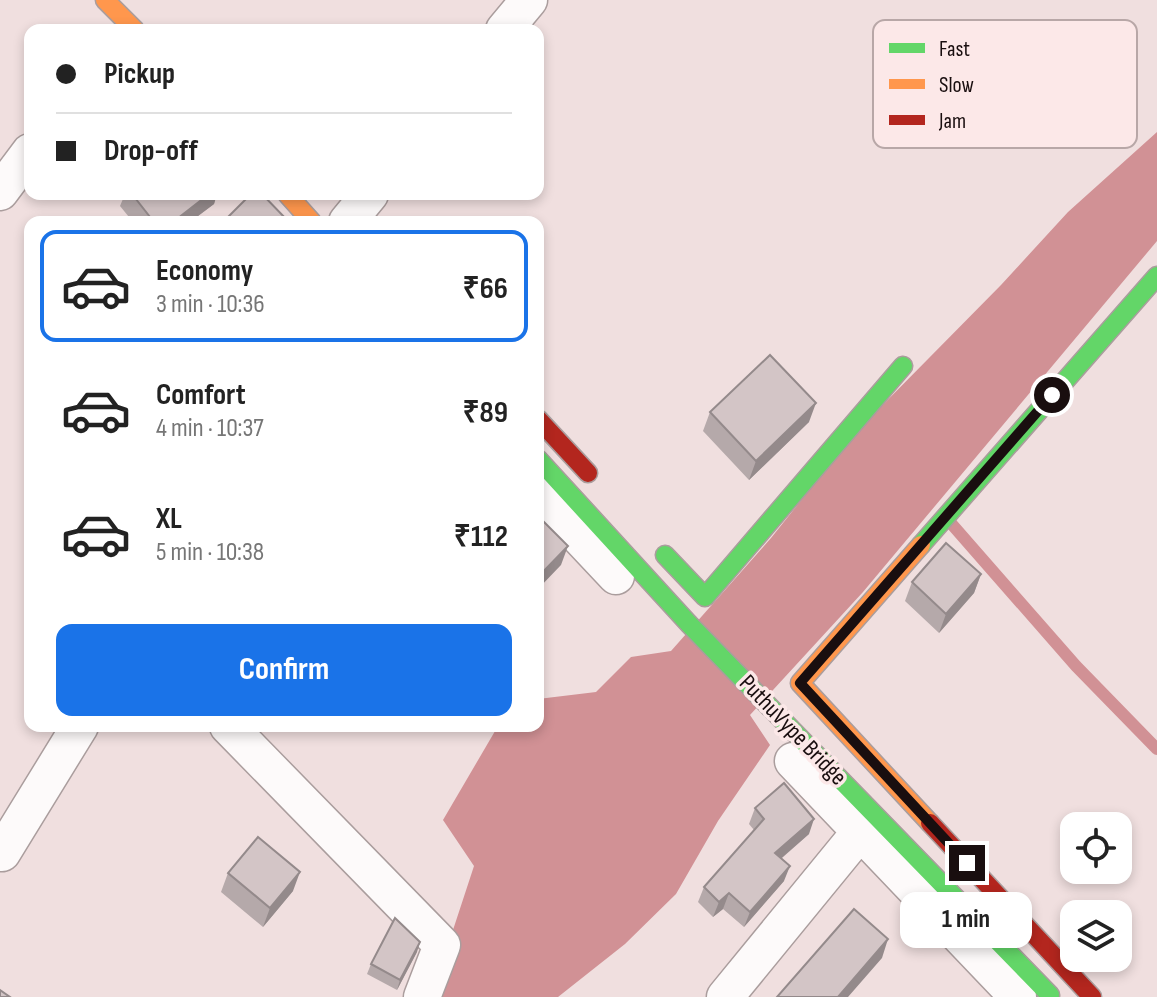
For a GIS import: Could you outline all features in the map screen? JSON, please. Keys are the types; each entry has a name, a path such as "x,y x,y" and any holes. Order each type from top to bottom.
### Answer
{"street":[{"path":"105,0 129,24"},
{"path":"509,24 529,0"},
{"path":"0,192 24,160"},
{"path":"292,200 307,216"},
{"path":"352,216 365,200"},
{"path":"1092,997 800,683 1157,276"},
{"path":"653,542 705,597 903,366"},
{"path":"544,425 601,486"},
{"name":"PuthuVype Bridge","path":"544,466 689,624 1052,997"},
{"path":"544,499 664,627"},
{"path":"1,854 76,732"},
{"path":"234,732 442,945 422,997"},
{"path":"775,742 860,832 997,989"},
{"path":"725,997 860,832"}],"shaded area":[{"path":"1157,132 1157,241 863,592 750,715 770,745 718,821 676,894 625,944 558,997 431,997 474,866 443,820 494,732 544,732 544,698 596,692 631,657 671,651 771,538 855,433 1001,285 1068,212"}],"building":[{"path":"137,200 201,200 181,216 149,216"},
{"path":"245,200 268,200 283,216 229,216"},
{"path":"770,355 816,403 756,461 710,412"},
{"path":"544,522 568,546 544,571"},
{"path":"946,543 981,574 946,614 912,582"},
{"path":"784,783 814,819 775,853 790,866 750,912 729,893 719,902 704,887 764,819 755,808"},
{"path":"258,837 300,872 270,908 228,873"},
{"path":"854,909 888,939 838,997 777,997"},
{"path":"395,918 420,942 400,980 371,964"}],"waterway":[{"path":"949,521 1076,666 1157,749"}],"traffic: fast":[{"path":"921,545 1157,276"},
{"path":"665,555 705,597 903,366"},
{"path":"544,466 689,624 1050,995"}],"traffic: slow":[{"path":"105,0 129,24"},
{"path":"292,200 307,216"},
{"path":"921,545 800,683 930,823"}],"traffic: jam":[{"path":"544,425 588,473"},
{"path":"930,823 1092,997"}],"route":[{"path":"967,863 800,683 1052,395"}]}
